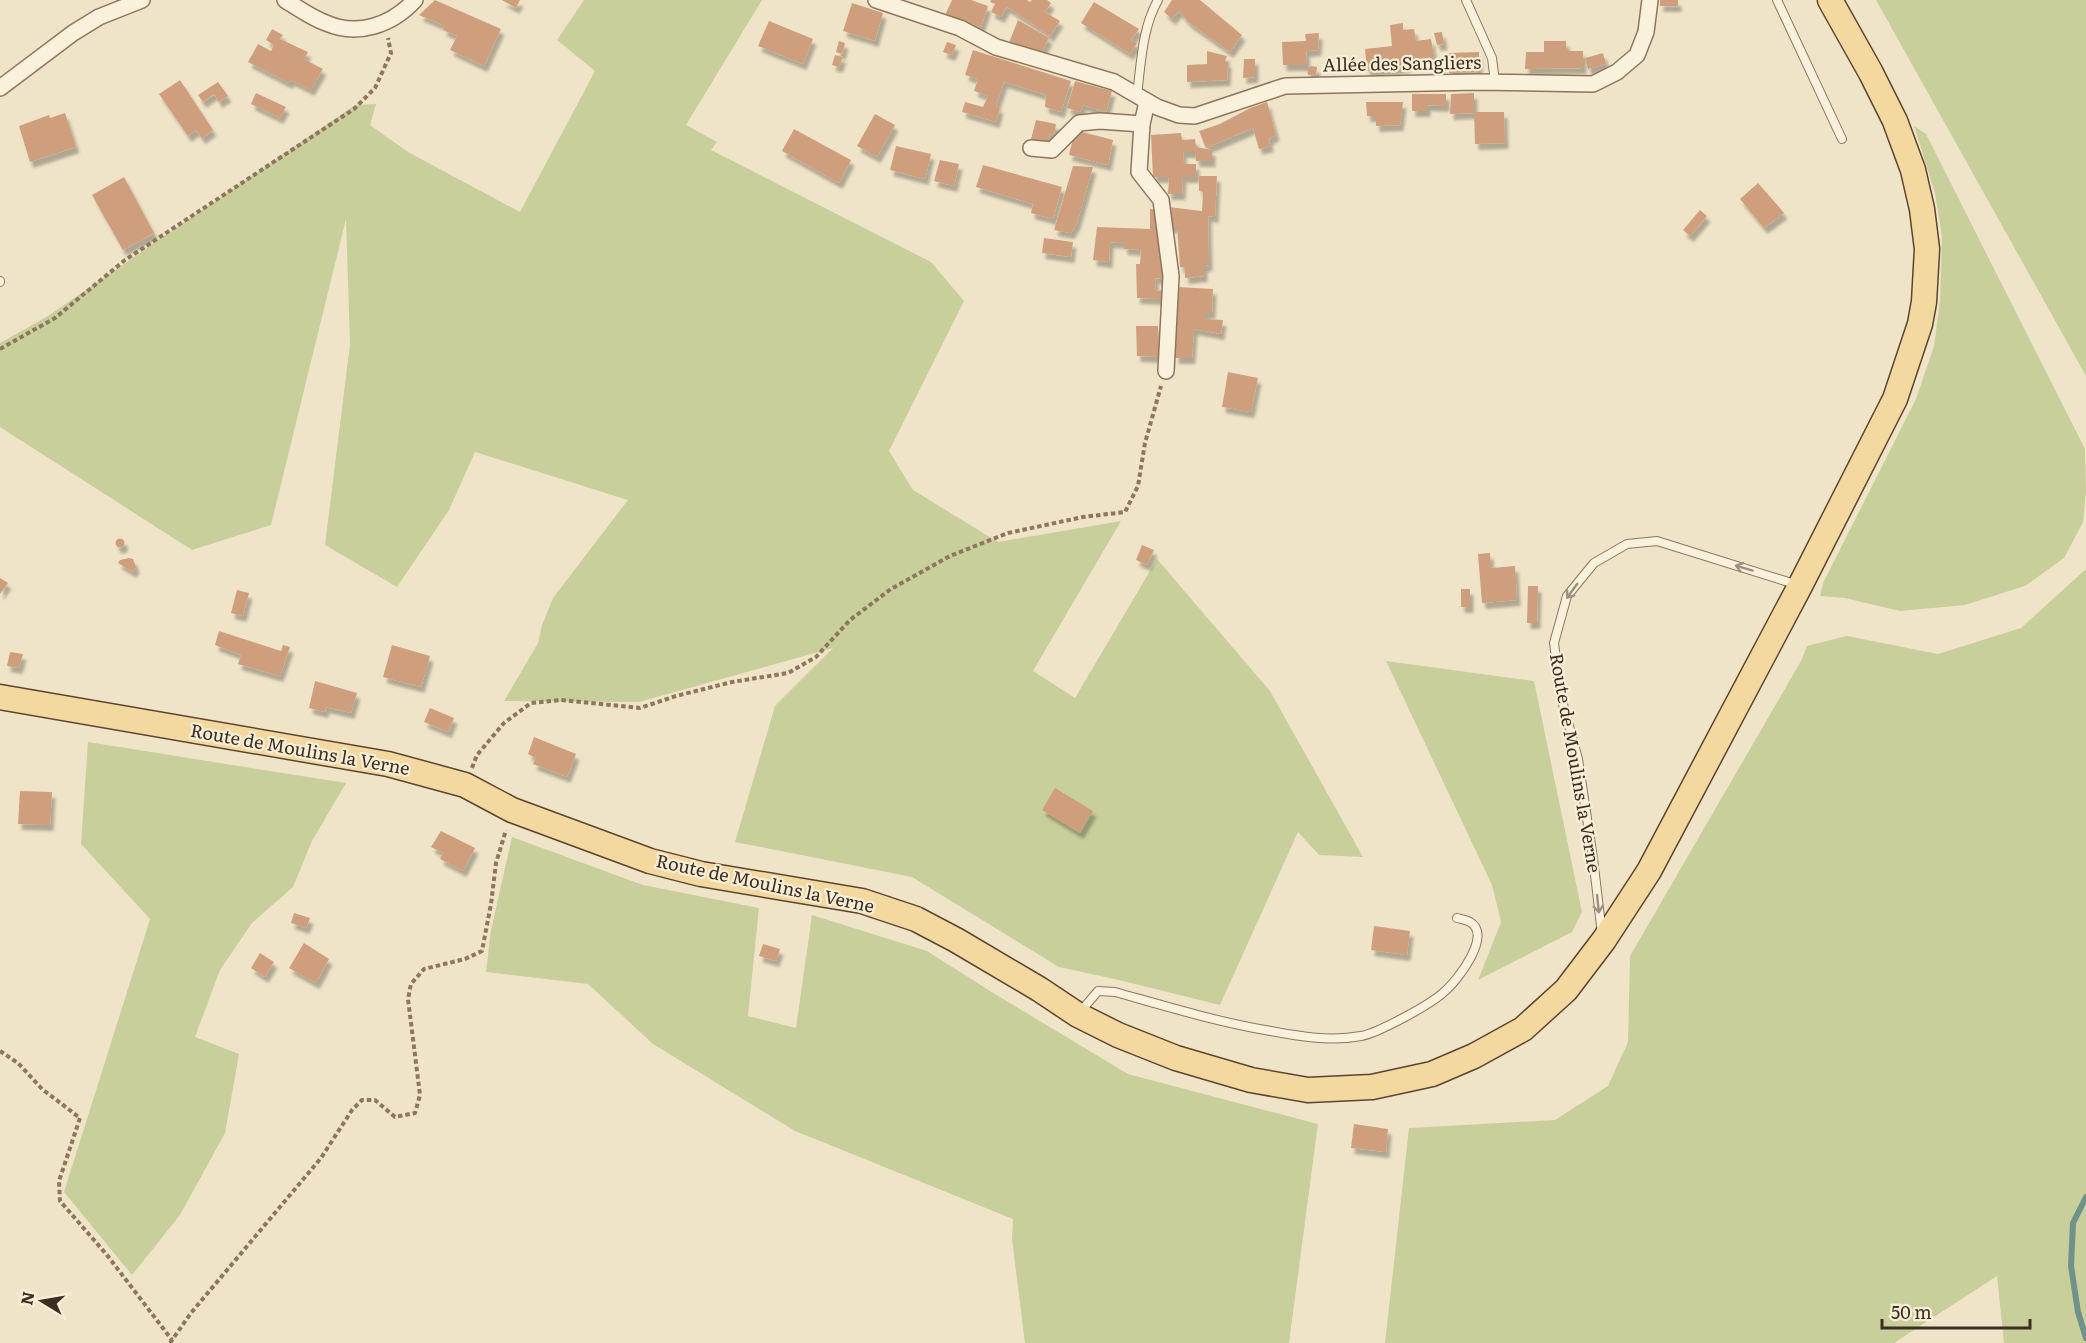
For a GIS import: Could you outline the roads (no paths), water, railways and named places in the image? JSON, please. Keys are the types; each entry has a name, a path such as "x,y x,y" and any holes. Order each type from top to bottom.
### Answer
{"main road":[{"name":"Route de Moulins la Verne","path":"0,698 388,764 465,785 512,810 650,861 701,874 862,901 915,919 1011,973 1077,1015 1118,1035 1176,1058 1251,1080 1308,1090 1372,1087 1432,1074 1474,1056 1523,1029 1566,990 1604,940 1649,871 1800,586 1895,399 1920,324 1926,284 1927,249 1922,209 1916,178 1905,145 1880,90 1830,0"}],"street":[{"path":"0,88 73,33 99,17 142,0"},
{"path":"285,0 325,23 343,29 366,29 385,23 415,0"},
{"name":"Allée des Sangliers","path":"876,0 960,28 996,47 1114,82 1142,99 1179,115 1196,116 1285,86 1495,82 1593,84 1617,72 1637,55 1646,32 1650,0"},
{"path":"1142,99 1139,172 1161,200 1171,276 1166,371"},
{"path":"1031,148 1052,150 1079,123 1100,121 1142,124"}],"lane":[{"path":"1142,99 1145,39 1153,8 1158,0"},
{"path":"1466,0 1492,58 1495,82"},
{"path":"1777,0 1842,139"},
{"name":"Route de Moulins la Verne","path":"1604,940 1578,759 1561,697 1554,643 1567,596 1594,563 1627,544 1657,541 1800,586"},
{"path":"1077,1015 1098,991 1115,992 1214,1021 1300,1037 1334,1039 1363,1036 1409,1015 1446,991 1471,959 1478,943 1476,929 1471,922 1457,918"}],"waterway":[{"path":"2086,1197 2073,1223 2071,1266 2078,1312 2086,1338"}]}
